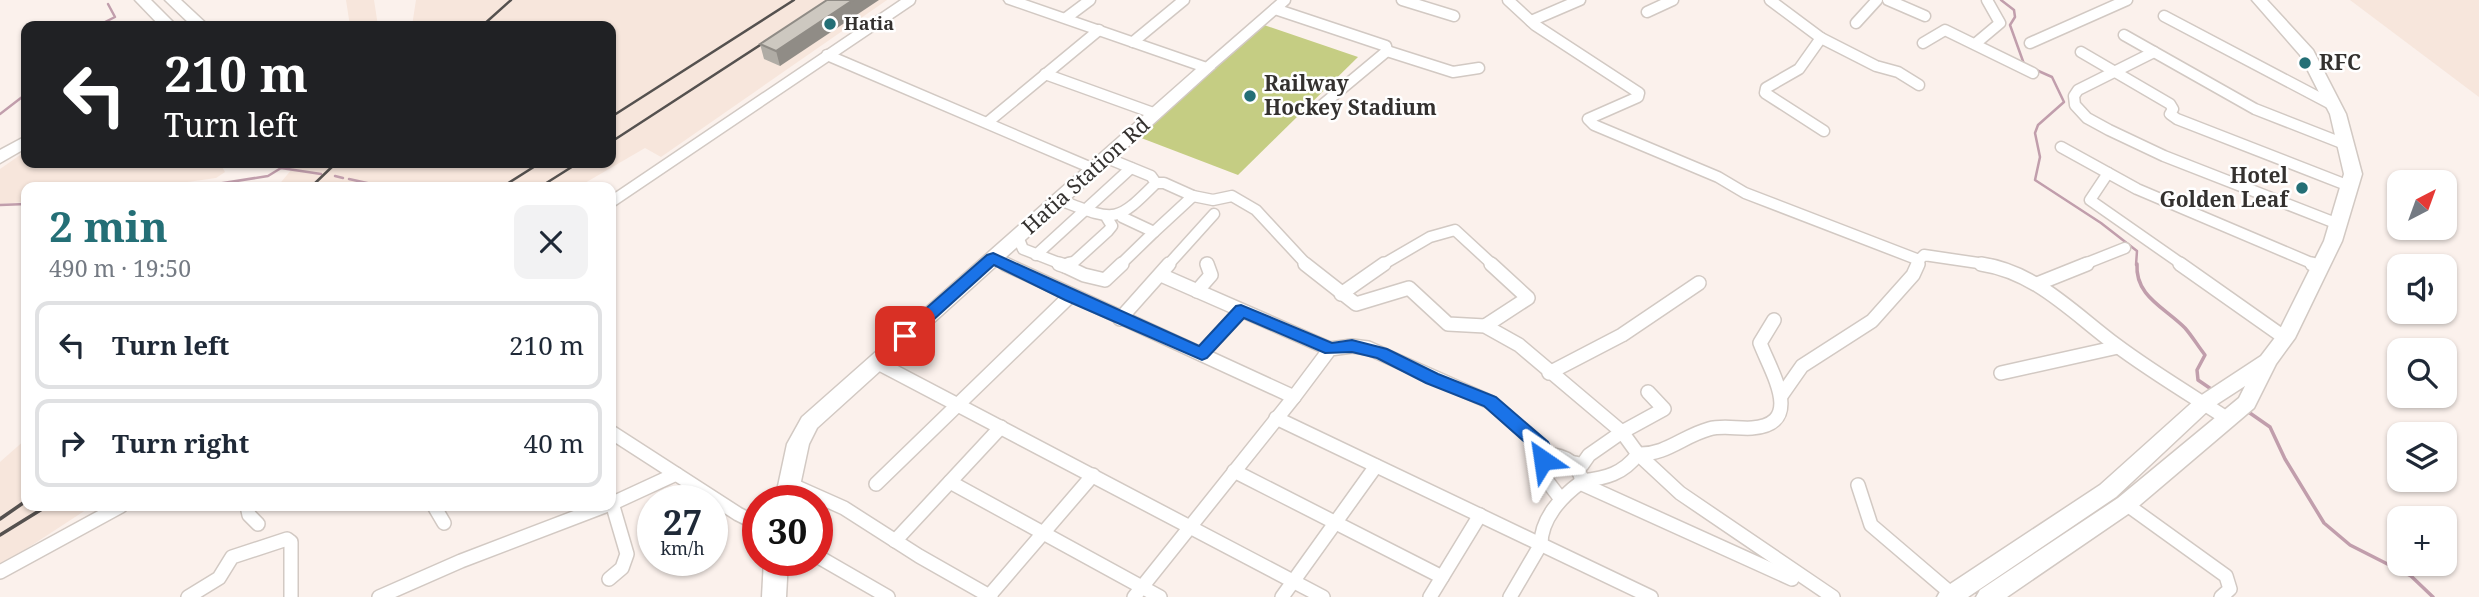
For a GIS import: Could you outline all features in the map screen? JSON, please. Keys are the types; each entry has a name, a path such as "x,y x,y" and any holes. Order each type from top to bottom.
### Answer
{"main road":[{"path":"142,0 164,21"},
{"path":"172,0 195,21"},
{"path":"1011,0 1207,68"},
{"path":"1988,597 2126,504 2235,413 2285,338 2320,267 2338,223 2353,174 2347,145 2333,104 2307,53 2259,0"},
{"name":"Hatia Station Rd","path":"789,485 798,444 809,423 1207,68"},
{"path":"0,149 21,136"},
{"path":"0,158 21,144"},
{"path":"1951,596 2108,491 2213,397 2268,361"},
{"path":"774,597 775,576"}],"street":[{"path":"616,199 910,0"},
{"path":"1066,18 1090,0"},
{"path":"1133,42 1184,0"},
{"path":"1207,68 1285,0"},
{"path":"1402,0 1454,16"},
{"path":"1508,0 1531,21 1639,93 1638,97 1588,119 1594,125 1718,177 1738,190 1919,260"},
{"path":"1531,21 1580,0"},
{"path":"1647,12 1673,0"},
{"path":"1770,0 1821,38 1876,66 1898,72 1919,85"},
{"path":"1856,23 1877,0"},
{"path":"1888,0 1924,16"},
{"path":"1975,44 2000,23 1987,0"},
{"path":"2031,43 2127,0"},
{"path":"1275,9 1386,46 1387,51"},
{"path":"2164,16 2333,104"},
{"path":"988,122 1099,30"},
{"path":"1923,43 1945,30 2033,73"},
{"path":"2124,35 2255,109 2347,145"},
{"path":"1821,38 1799,69 1764,90 1779,103 1824,131"},
{"path":"1387,51 1453,72 1479,68"},
{"path":"1321,106 1387,51"},
{"path":"2081,52 2170,104 2173,107 2170,114 2177,119 2350,186"},
{"path":"2154,52 2078,90 2074,96 2075,105 2087,118 2164,156 2338,223"},
{"path":"827,55 988,122 1101,164 1130,167 1151,176 1156,183"},
{"path":"1045,74 1156,114"},
{"path":"2061,147 2137,189 2320,267"},
{"path":"1036,255 1130,167"},
{"path":"2108,173 2090,200 2285,338"},
{"path":"1122,217 1156,183 1164,183 1193,196 1213,200 1232,196 1251,206 1291,250 1351,302 1361,304 1409,288 1448,324 1485,326 1519,345 1622,432 1638,454 1680,494 1833,597"},
{"path":"1018,237 1023,249 1091,278 1105,280 1193,196"},
{"path":"1063,198 1065,202 1085,210 1107,218 1122,217 1154,232"},
{"path":"1120,319 1214,214"},
{"path":"1065,266 1075,261 1108,231 1112,226 1107,218"},
{"path":"1342,294 1417,243 1446,230 1455,230 1528,298 1485,326"},
{"path":"2037,284 2125,247"},
{"path":"1781,396 1802,366 1872,321 1913,275 1924,255 2018,272 2118,347 2213,397 2235,413"},
{"path":"993,258 1070,296 1294,397"},
{"path":"1197,291 1211,275 1207,263"},
{"path":"1161,275 1330,349 1352,346 1368,348 1490,402 1542,447 1545,454 1541,472 1544,481 1560,498"},
{"path":"1549,373 1622,335 1699,283"},
{"path":"876,484 1070,296"},
{"path":"1202,354 1241,310"},
{"path":"1638,454 1651,456 1660,453 1717,427 1748,429 1771,424 1783,412 1781,396 1760,343 1773,320"},
{"path":"2001,373 2118,347"},
{"path":"1138,592 1330,349"},
{"path":"876,362 1323,597"},
{"path":"1545,454 1582,465 1589,455 1622,432 1664,409 1648,391"},
{"path":"1276,418 1651,597"},
{"path":"895,541 1001,428"},
{"path":"616,435 742,516"},
{"path":"1510,597 1541,544 1541,536 1560,498 1581,482 1612,476 1629,468 1638,454"},
{"path":"1575,463 1581,470 1581,482"},
{"path":"1282,597 1376,466"},
{"path":"1234,471 1442,577"},
{"path":"616,501 676,474"},
{"path":"833,502 990,596 1093,475"},
{"path":"950,482 1043,533 1138,592 1160,597"},
{"path":"1581,482 1792,579"},
{"path":"1858,485 1871,525 1951,596"},
{"path":"2126,504 2226,576 2230,589 2221,597"},
{"path":"0,572 112,511"},
{"path":"248,511 258,524"},
{"path":"437,511 444,523"},
{"path":"379,597 461,561 591,511"},
{"path":"609,579 622,568 627,555 611,511"},
{"path":"1430,597 1480,515"},
{"path":"188,597 219,578 232,557 287,539 291,542 290,597"},
{"path":"833,565 888,597"}],"shaded area":[{"path":"346,0 374,0 377,21 349,21"},
{"path":"416,0 887,0 661,157 645,148 616,165 616,21 413,21"},
{"path":"2350,0 2479,0 2479,97"},
{"path":"21,154 21,168 223,168 225,172 216,178 188,182 21,182 21,202 0,204 0,169"},
{"path":"293,168 611,168 587,182 281,182"},
{"path":"21,443 21,511 84,511 0,566 0,462"}],"green space":[{"name":"Railway Hockey Stadium","path":"1264,25 1358,57 1238,175 1136,136"}],"building":[{"path":"827,0 853,0 776,51 760,44"}],"waterway":[{"path":"2001,0 2014,10 2015,17 2010,25 2024,64"},
{"path":"107,21 115,17 108,4"},
{"path":"2034,69 2052,77 2064,102 2038,125 2035,133 2040,157 2035,180 2101,223 2137,251 2136,265"},
{"path":"0,114 21,98"},
{"path":"230,182 268,176 281,168"},
{"path":"281,168 321,174"},
{"path":"335,176 343,178"},
{"path":"349,179 362,182"},
{"path":"0,205 21,204"},
{"path":"2137,264 2141,285 2146,293 2185,328 2205,355 2197,370 2198,380 2214,391"},
{"path":"2247,411 2270,427 2285,459 2324,523 2350,545 2411,576 2433,597"}],"railway":[{"path":"488,21 511,0"},
{"path":"616,114 794,0"},
{"path":"616,139 777,34"},
{"path":"316,182 331,168"},
{"path":"510,182 532,168"},
{"path":"548,182 570,168"},
{"path":"0,519 21,504"},
{"path":"0,535 39,511"}],"place":[{"name":"Hatia","path":"830,24"},
{"name":"RFC","path":"2305,63"},
{"name":"Railway Hockey Stadium","path":"1250,96"},
{"name":"Hotel Golden Leaf","path":"2302,188"}],"route":[{"path":"905,336 993,258 1022,274 1202,354 1241,310 1330,349 1352,346 1368,348 1490,402 1542,447 1545,454 1543,460"}]}
